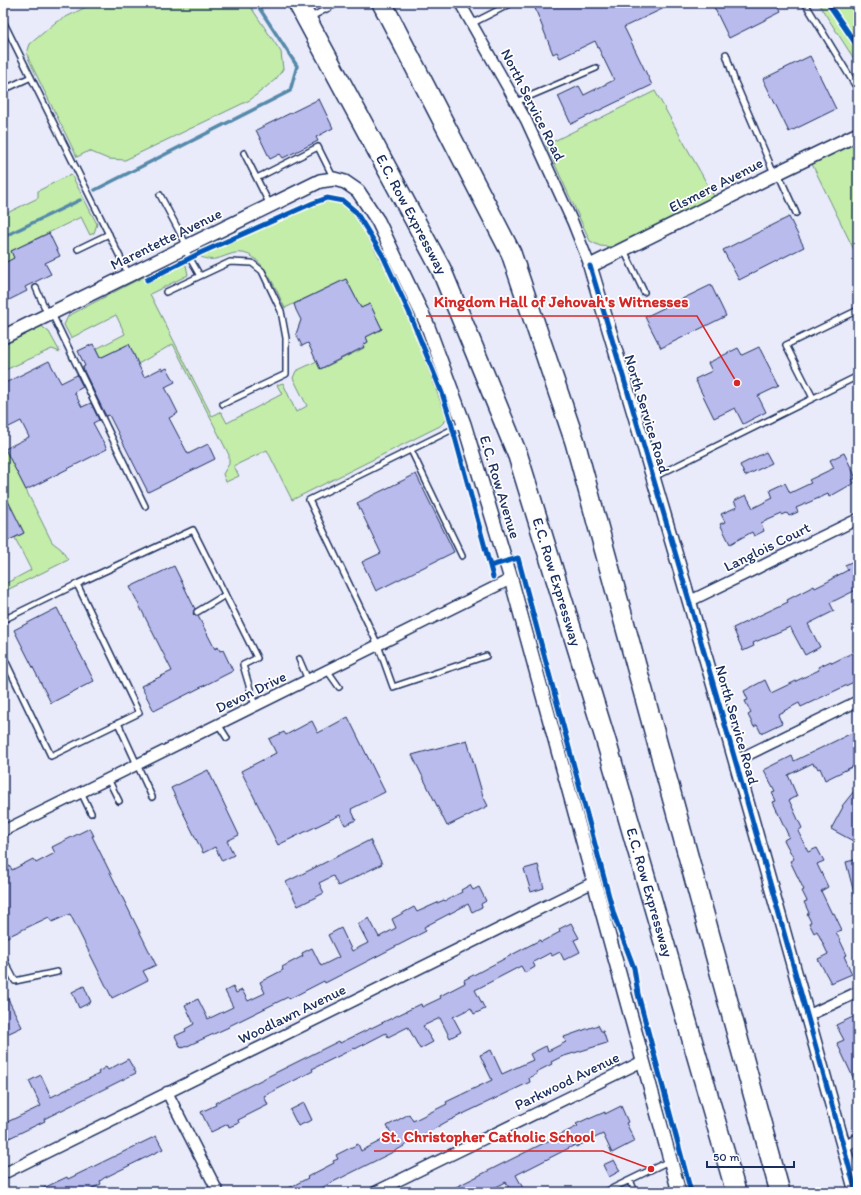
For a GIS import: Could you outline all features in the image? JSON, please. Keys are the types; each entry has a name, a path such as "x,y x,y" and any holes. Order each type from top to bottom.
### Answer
{"highway":[{"path":"382,3 511,253"},
{"path":"396,3 511,253 575,442 780,1192"},
{"name":"E.C. Row Expressway","path":"302,11 441,269 518,456 606,742 736,1192"}],"street":[{"name":"North Service Road","path":"460,3 526,120 573,223 590,266 690,601 856,1192"},
{"name":"Elsmere Avenue","path":"590,266 776,173 858,134"},
{"name":"Marentette Avenue","path":"3,338 320,180 340,181"},
{"name":"E.C. Row Avenue","path":"340,181 358,191 378,221 427,324 464,424 511,579 679,1192"},
{"name":"Langlois Court","path":"690,601 858,519"},
{"name":"Devon Drive","path":"3,831 511,579"},
{"path":"735,761 858,701"},
{"name":"Woodlawn Avenue","path":"3,1174 594,882"},
{"path":"807,1016 858,992"},
{"name":"Parkwood Avenue","path":"375,1192 643,1061"},
{"path":"167,1092 218,1192"},
{"path":"844,1147 858,1140"}],"lane":[{"path":"302,11 338,3"},
{"path":"472,24 512,3"},
{"path":"805,3 858,90"},
{"path":"3,21 129,275"},
{"path":"726,54 735,82 776,173 796,213"},
{"path":"516,102 596,68"},
{"path":"3,90 31,77"},
{"path":"256,178 318,147 340,181"},
{"path":"244,153 270,204"},
{"path":"160,195 200,276"},
{"path":"78,249 109,234"},
{"path":"624,250 644,292"},
{"path":"166,292 230,262 252,263 262,271 281,311 286,338 286,374 223,404"},
{"path":"36,288 145,506"},
{"path":"812,398 786,346 858,310"},
{"path":"654,477 858,376"},
{"path":"464,424 310,500 378,645 394,686 486,656"},
{"path":"411,450 462,556"},
{"path":"3,620 193,530 257,658 243,666 255,706"},
{"path":"3,656 50,756 139,713 77,584"},
{"path":"197,612 225,595"},
{"path":"300,659 308,680"},
{"path":"327,670 339,687"},
{"path":"118,723 152,797"},
{"path":"218,724 227,738"},
{"path":"108,779 119,801"},
{"path":"81,792 91,813"},
{"path":"3,958 15,981 57,972"},
{"path":"605,1192 670,1161"},
{"path":"630,1180 635,1192"}],"green space":[{"path":"94,3 248,3 281,52 283,69 276,79 250,100 125,160 108,159 89,151 77,157 29,60 27,53 30,44 56,22"},
{"path":"818,3 858,3 858,65"},
{"path":"655,91 715,198 613,247 600,246 590,241 546,145"},
{"path":"858,142 858,258 812,164"},
{"path":"71,174 97,224 94,233 90,235 81,217 11,251 14,258 3,264 3,215 38,198 38,191"},
{"path":"331,201 344,205 354,213 360,221 412,326 447,419 440,426 292,500 267,450 234,466 239,476 226,482 223,474 229,464 229,455 173,344 138,364 129,344 100,358 96,349 125,334 116,315 71,338 64,325 68,316 143,277 147,282 184,264 186,265 188,275 150,294 212,416 221,412 227,423 282,394 277,385 283,383 296,412 307,406 293,378 296,371 317,361 321,369 364,348 363,345 368,342 366,337 382,329 370,304 361,308 346,279 285,308 271,279 257,261 249,255 239,253 217,259 207,259 199,256 312,205"},
{"path":"40,325 49,332 60,352 52,349 3,371 3,343"},
{"path":"3,444 52,542 61,549 68,560 3,592 3,585 31,570 15,538 24,533 3,491"}],"building":[{"path":"533,3 675,3 624,27 652,85 571,124 558,96 579,86 584,95 614,80 595,41 560,58 557,52 553,54"},
{"path":"712,3 777,3 781,12 729,38"},
{"path":"810,56 836,109 789,132 763,79"},
{"path":"319,99 333,128 316,137 318,141 283,158 280,154 270,159 256,130"},
{"path":"789,217 804,247 739,280 723,250"},
{"path":"49,233 60,256 45,263 51,274 25,287 27,291 3,303 3,264 14,258 11,251"},
{"path":"346,279 361,308 370,304 382,329 366,337 368,342 363,345 364,347 320,369 308,343 302,346 296,334 301,320 294,304"},
{"path":"711,285 726,316 661,348 645,317"},
{"path":"93,344 100,358 129,344 144,377 162,368 163,370 167,368 175,382 165,387 178,413 169,418 188,454 208,444 215,459 148,492 109,415 106,416 84,371 83,367 85,366 78,351"},
{"path":"759,347 779,386 758,396 766,412 743,424 735,408 714,418 695,379 712,371 708,363 738,348 742,355"},
{"path":"49,361 61,383 77,375 83,387 74,392 82,407 91,403 99,420 93,423 107,449 26,490 5,449 29,437 21,421 3,430 3,384"},
{"path":"766,452 772,463 745,476 740,465"},
{"path":"844,453 856,478 852,480 854,483 829,497 828,494 796,508 798,512 789,516 787,513 782,514 761,523 764,531 754,536 752,532 730,544 720,524 725,522 721,514 737,507 734,501 746,495 753,508 773,498 770,490 785,483 790,493 811,483 809,480 834,468 830,460"},
{"path":"416,474 454,552 376,591 362,562 381,553 357,503"},
{"path":"3,491 24,533 3,543"},
{"path":"858,559 858,589 830,603 834,611 808,624 820,647 805,655 790,627 753,643 754,646 743,651 733,628 788,602 787,600 814,586 815,588 831,580 848,570 845,565"},
{"path":"174,566 195,609 193,614 198,616 215,649 218,647 220,651 223,650 233,671 154,711 141,686 172,671 130,587"},
{"path":"57,608 94,681 51,703 14,630"},
{"path":"858,650 858,680 801,707 799,703 778,714 782,723 761,733 757,725 754,727 748,715 751,713 745,701 748,700 744,691 765,680 771,693 819,670 818,667 831,661 832,663"},
{"path":"348,717 385,792 351,809 356,820 345,825 340,815 278,845 241,771 276,753 269,739 284,732 286,735 312,721 318,733"},
{"path":"858,730 858,764 825,780 820,768 818,769 813,763 788,775 797,796 789,800 802,828 798,831 808,852 817,848 824,861 817,864 828,887 821,891 832,914 834,913 842,930 836,932 847,955 844,956 852,974 831,983 818,959 828,954 817,931 814,933 809,923 811,922 807,914 809,913 804,902 807,901 802,891 804,890 790,861 794,859 784,840 789,837 773,802 776,801 772,792 775,791 764,770 792,756 794,761"},
{"path":"467,740 483,796 488,806 447,826 412,755"},
{"path":"208,770 239,835 227,841 234,855 222,861 215,847 203,853 171,788"},
{"path":"858,786 858,836 855,842 831,829 843,807 842,806"},
{"path":"90,828 94,836 92,836 156,965 143,971 148,980 112,998 70,914 52,922 49,917 3,939 3,869 10,866 12,870 33,859 36,863 55,853 52,847"},
{"path":"370,840 382,864 338,886 333,876 319,883 324,893 298,906 286,882"},
{"path":"858,859 858,896 855,897 846,862"},
{"path":"538,865 544,888 531,892 524,869"},
{"path":"470,885 473,890 479,887 486,901 481,904 482,907 472,912 468,904 424,927 426,931 325,983 324,981 289,999 288,997 229,1027 181,1048 175,1036 186,1031 185,1029 194,1024 185,1005 198,999 208,1019 233,1007 225,991 233,987 236,993 242,990 248,1001 265,993 260,982 283,970 282,967 303,956 302,953 312,948 321,966 339,957 328,935 341,928 352,951 368,943 358,924 369,918 379,937 396,928 392,919 414,907 417,912 444,900 445,901 462,892 461,890"},
{"path":"571,923 579,938 574,940 580,952 564,960 560,952 552,956 550,953 533,962 535,967 525,973 521,966 475,990 485,1009 474,1014 471,1008 453,1017 461,1032 450,1038 440,1018 423,1026 433,1042 420,1049 408,1027 388,1037 386,1033 312,1069 313,1071 264,1096 268,1105 238,1120 239,1123 229,1127 228,1124 211,1132 201,1112 216,1105 215,1103 339,1041 340,1043 421,1004 422,1007 441,998 440,996 465,983 464,980 540,940 541,942 560,932 559,929"},
{"path":"84,986 91,1002 79,1008 72,992"},
{"path":"3,989 22,1027 3,1036"},
{"path":"855,1016 858,1023 858,1088 837,1043 844,1040 836,1025"},
{"path":"598,1025 601,1031 603,1031 607,1043 561,1057 551,1062 552,1064 536,1072 537,1074 529,1078 530,1082 446,1122 397,1150 313,1192 281,1192 334,1163 333,1161 338,1159 336,1155 358,1144 361,1151 392,1135 387,1126 409,1114 413,1121 447,1104 446,1102 492,1080 480,1055 491,1050 502,1074 533,1060 530,1054 546,1046 548,1051 566,1042 564,1037"},
{"path":"128,1059 136,1073 44,1119 45,1121 3,1141 3,1124 41,1106 29,1081 41,1075 51,1097 99,1074 98,1072 106,1067 108,1070"},
{"path":"304,1103 312,1120 298,1126 290,1110"},
{"path":"621,1106 628,1122 626,1123 635,1141 612,1153 603,1134 576,1147 575,1145 516,1175 525,1192 511,1192 506,1182 486,1192 446,1192 578,1126 576,1124 605,1112 605,1114"},
{"path":"156,1136 163,1149 104,1178 100,1181 101,1184 85,1192 35,1192 67,1177 68,1179"},
{"path":"614,1160 620,1171 609,1177 603,1165"}],"waterway":[{"path":"95,190 290,91 297,66 256,3"},
{"path":"3,237 80,200"}],"cycle path":[{"path":"828,3 858,47"},
{"path":"147,280 200,253 327,198 343,201 356,212 383,256 409,312 442,393 493,577"},
{"path":"590,266 726,728 856,1192"},
{"path":"490,566 518,558 614,915 634,968 638,994 691,1192"}],"place":[{"name":"Kingdom Hall of Jehovah's Witnesses","path":"737,383"},
{"name":"St. Christopher Catholic School","path":"651,1169"}]}
